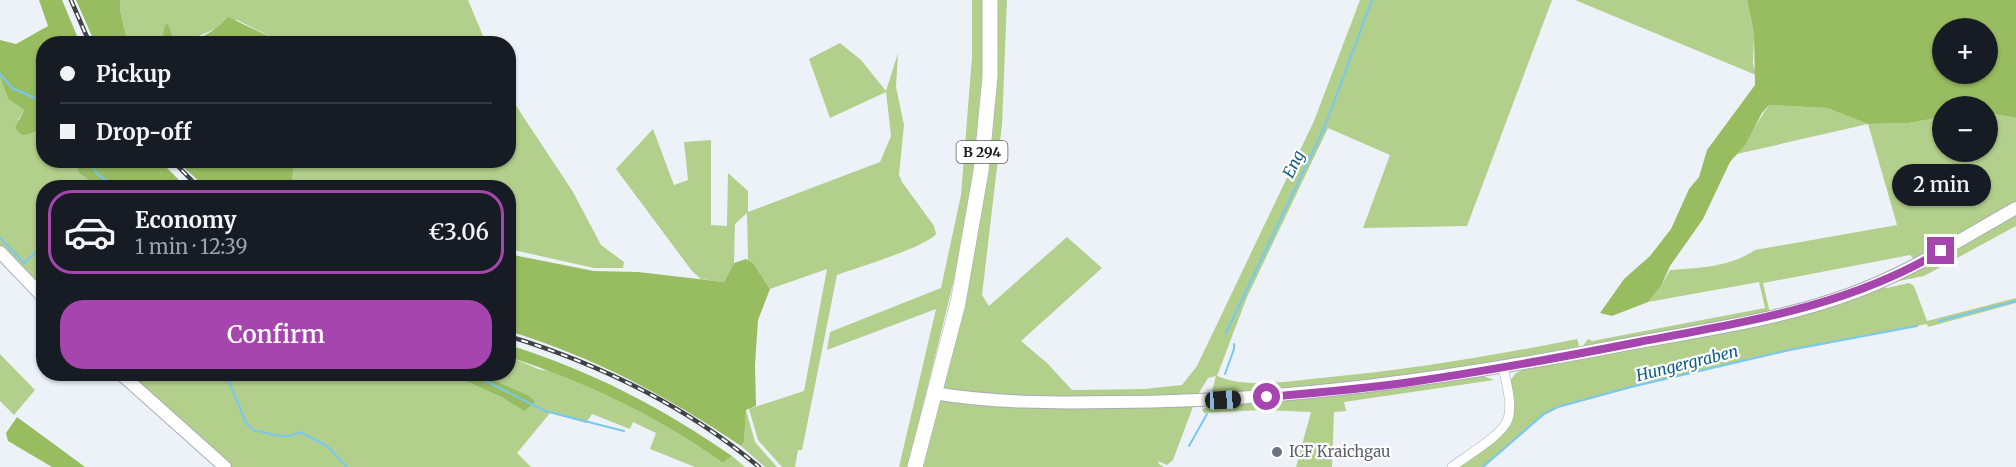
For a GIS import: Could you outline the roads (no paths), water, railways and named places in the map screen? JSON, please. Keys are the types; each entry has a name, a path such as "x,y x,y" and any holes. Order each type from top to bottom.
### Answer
{"main road":[{"name":"B 294","path":"915,467 958,303 981,171 990,76 990,0"}],"street":[{"path":"934,393 1049,402 1202,401 1336,391 1503,368 1768,318 1823,303 1882,282 1926,260 2016,208"},
{"path":"0,252 36,290"},
{"path":"1452,467 1491,438 1508,420 1509,406 1503,368"},
{"path":"130,381 225,467"}],"waterway":[{"name":"Eng","path":"1226,333 1325,126 1372,0"},
{"path":"0,74 12,88 36,98"},
{"path":"93,168 98,175 106,180"},
{"path":"0,238 24,263 36,252"},
{"name":"Hungergraben","path":"1939,321 2016,301"},
{"name":"Hungergraben","path":"1483,467 1544,414 1558,407 1631,387 1790,350 1917,326"},
{"name":"Eng","path":"1225,374 1234,344"},
{"path":"229,381 246,423 253,430 279,436 290,436 300,432 327,446 347,467"},
{"path":"486,381 545,411 624,431"},
{"name":"Eng","path":"1189,446 1207,414"}],"railway":[{"path":"71,0 87,36"},
{"path":"180,168 191,180"},
{"path":"516,339 575,360 640,389 702,425 759,467"}],"place":[{"name":"ICF Kraichgau","path":"1277,452"}]}
